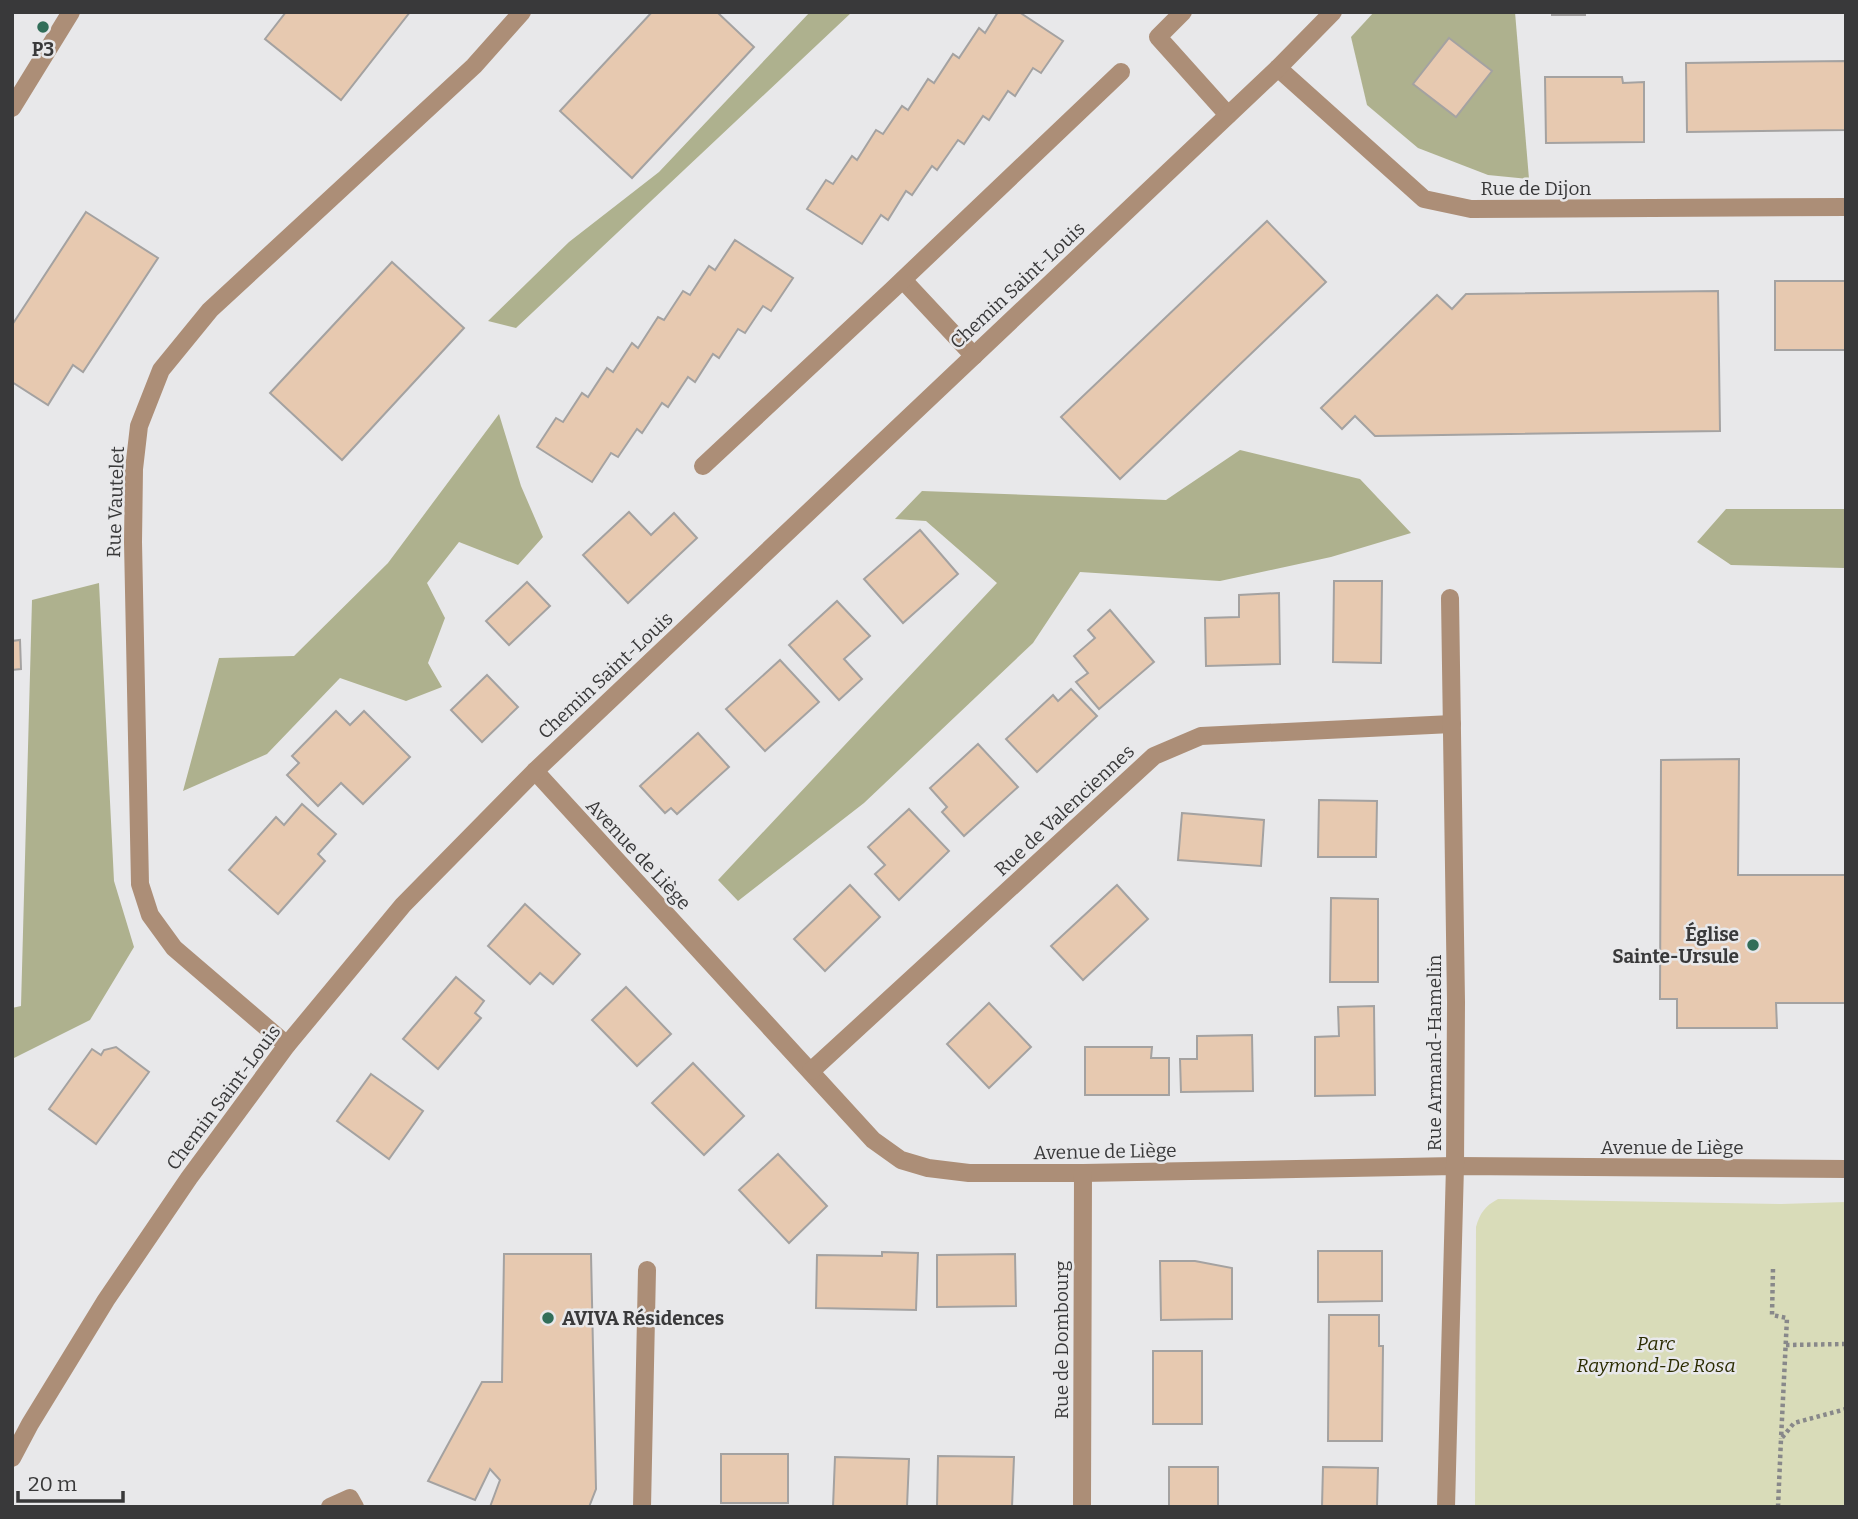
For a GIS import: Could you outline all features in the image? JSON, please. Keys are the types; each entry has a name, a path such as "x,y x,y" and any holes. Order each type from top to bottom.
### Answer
{"street":[{"path":"12,108 71,12"},
{"name":"Rue Vautelet","path":"287,1045 174,947 150,915 140,884 133,542 134,469 139,426 161,370 211,310 474,66 522,12"},
{"path":"1183,12 1158,37 1228,115"},
{"name":"Chemin Saint-Louis","path":"12,1458 106,1300 189,1178 287,1045 403,905 535,771 1278,68 1333,12"},
{"name":"Rue de Dijon","path":"1278,68 1424,199 1440,203 1471,209 1846,207"},
{"path":"703,466 1121,72"},
{"path":"902,280 974,356"},
{"name":"Rue Armand-Hamelin","path":"1446,1507 1455,1166 1456,1002 1450,598"},
{"name":"Rue de Valenciennes","path":"811,1072 1154,756 1201,736 1452,724"},
{"name":"Avenue de Liège","path":"535,771 873,1140 901,1160 928,1168 969,1173 1455,1166 1846,1169"},
{"name":"Rue de Dombourg","path":"1082,1507 1083,1173"},
{"path":"642,1507 648,1270"},
{"path":"330,1507 350,1498 355,1507"}],"path":[{"path":"1773,1269 1772,1315 1787,1318 1778,1507"},
{"path":"1786,1345 1846,1344"},
{"path":"1781,1439 1794,1423 1846,1409"}],"green space":[{"path":"810,12 852,12 516,328 488,321 569,242 659,172"},
{"path":"1374,12 1515,12 1529,179 1488,175 1418,148 1367,105 1351,37"},
{"path":"499,414 521,486 543,537 518,565 459,542 427,583 445,618 428,663 442,687 406,701 340,678 267,754 183,791 219,658 294,656 388,563"},
{"path":"1240,450 1360,479 1411,533 1331,557 1220,581 1080,572 1033,643 864,803 738,901 718,880 997,583 926,521 895,519 922,491 1166,500"},
{"path":"1726,509 1846,509 1846,569 1731,565 1697,542"},
{"path":"99,583 114,881 134,947 90,1020 12,1059 12,1008 21,1006 32,600"},
{"name":"Parc Raymond-De Rosa","path":"1498,1199 1781,1204 1846,1202 1846,1507 1475,1507 1476,1227 1484,1210"}],"building":[{"path":"286,12 410,12 341,100 265,39"},
{"path":"652,12 717,12 754,47 632,178 560,111"},
{"path":"998,12 1019,12 1063,41 1041,73 1033,68 1015,96 1008,91 989,120 983,116 964,144 958,140 937,170 932,166 912,195 906,191 888,220 881,215 862,244 807,209 826,180 833,184 852,156 857,160 876,130 883,134 902,106 908,110 928,79 934,83 953,54 959,58 979,28 985,33"},
{"path":"1552,12 1585,12 1585,15 1552,15"},
{"path":"1449,38 1492,71 1456,117 1413,84"},
{"path":"1846,61 1846,130 1687,132 1686,63"},
{"path":"1545,77 1622,77 1623,83 1644,82 1644,142 1546,143"},
{"path":"86,212 158,258 83,372 73,365 48,405 12,382 12,325"},
{"path":"1267,221 1326,282 1120,479 1061,417"},
{"path":"735,240 793,278 771,311 763,306 745,333 738,329 719,358 713,354 695,382 688,377 668,407 662,403 642,433 637,429 618,457 611,453 592,482 537,447 556,418 563,422 582,393 588,397 607,368 613,372 632,343 638,348 658,317 664,320 683,291 690,295 709,266 715,270"},
{"path":"392,262 464,328 342,460 270,393"},
{"path":"1775,281 1846,281 1846,350 1775,350"},
{"path":"1718,291 1720,431 1375,436 1355,416 1342,429 1321,408 1437,295 1452,309 1466,294"},
{"path":"629,512 651,535 674,513 697,538 628,603 583,555"},
{"path":"920,530 958,574 903,623 864,579"},
{"path":"1334,581 1382,581 1381,663 1333,662"},
{"path":"527,582 550,606 509,645 486,621"},
{"path":"1279,593 1280,664 1206,666 1205,618 1239,617 1239,595"},
{"path":"837,601 870,636 844,659 862,679 839,700 789,645"},
{"path":"1110,610 1154,662 1099,709 1076,682 1088,673 1074,656 1095,638 1088,630"},
{"path":"20,640 21,669 12,670 12,641"},
{"path":"780,660 819,702 765,751 726,709"},
{"path":"487,675 518,707 482,742 451,710"},
{"path":"1071,689 1097,716 1037,772 1006,739 1053,695 1058,701"},
{"path":"336,711 350,725 364,711 410,757 363,804 341,783 318,806 287,775 299,763 292,756"},
{"path":"698,733 729,767 677,814 671,808 665,813 640,786"},
{"path":"978,744 1018,787 964,836 942,812 947,807 930,788"},
{"name":"Église Sainte-Ursule","path":"1739,759 1738,875 1846,875 1846,1003 1776,1003 1777,1028 1677,1028 1677,999 1660,999 1661,760"},
{"path":"1319,800 1377,801 1376,857 1318,857"},
{"path":"302,804 336,834 318,854 325,861 278,914 229,870 276,817 284,825"},
{"path":"909,809 949,851 899,900 875,874 885,865 868,847"},
{"path":"1182,813 1264,820 1261,866 1178,860"},
{"path":"850,885 880,917 825,971 794,939"},
{"path":"1117,885 1148,919 1083,980 1051,946"},
{"path":"1331,898 1378,899 1378,982 1330,982"},
{"path":"525,904 580,954 553,984 540,973 530,984 488,946"},
{"path":"456,977 484,1001 475,1013 481,1018 438,1069 403,1039"},
{"path":"626,987 671,1034 637,1066 592,1020"},
{"path":"989,1003 1031,1047 989,1088 947,1044"},
{"path":"1374,1006 1375,1095 1315,1096 1315,1037 1339,1036 1338,1007"},
{"path":"1252,1035 1253,1091 1181,1092 1180,1059 1197,1059 1197,1036"},
{"path":"116,1047 149,1072 96,1144 49,1109 92,1049 101,1055 104,1050"},
{"path":"1085,1047 1152,1047 1151,1058 1169,1058 1169,1095 1085,1095"},
{"path":"693,1063 744,1116 704,1155 652,1103"},
{"path":"371,1074 423,1111 389,1159 337,1121"},
{"path":"778,1154 827,1206 789,1243 739,1190"},
{"path":"1318,1251 1382,1251 1382,1301 1318,1302"},
{"path":"882,1252 918,1253 916,1310 816,1308 817,1255 882,1256"},
{"name":"AVIVA Résidences","path":"504,1254 591,1254 596,1489 589,1507 490,1507 500,1480 490,1469 475,1500 428,1481 482,1382 502,1382"},
{"path":"1015,1254 1016,1306 937,1307 937,1255"},
{"path":"1160,1261 1195,1261 1232,1268 1232,1319 1161,1320"},
{"path":"1329,1315 1379,1315 1379,1346 1383,1346 1382,1441 1328,1441"},
{"path":"1153,1351 1202,1351 1202,1424 1153,1424"},
{"path":"721,1454 788,1454 788,1503 721,1503"},
{"path":"938,1456 1014,1457 1012,1507 937,1507"},
{"path":"835,1457 909,1459 907,1507 833,1507"},
{"path":"1169,1467 1218,1467 1218,1507 1169,1507"},
{"path":"1323,1467 1378,1468 1377,1507 1322,1507"}],"place":[{"name":"P3","path":"43,27"},
{"name":"Église Sainte-Ursule","path":"1753,945"},
{"name":"AVIVA Résidences","path":"548,1318"}]}
